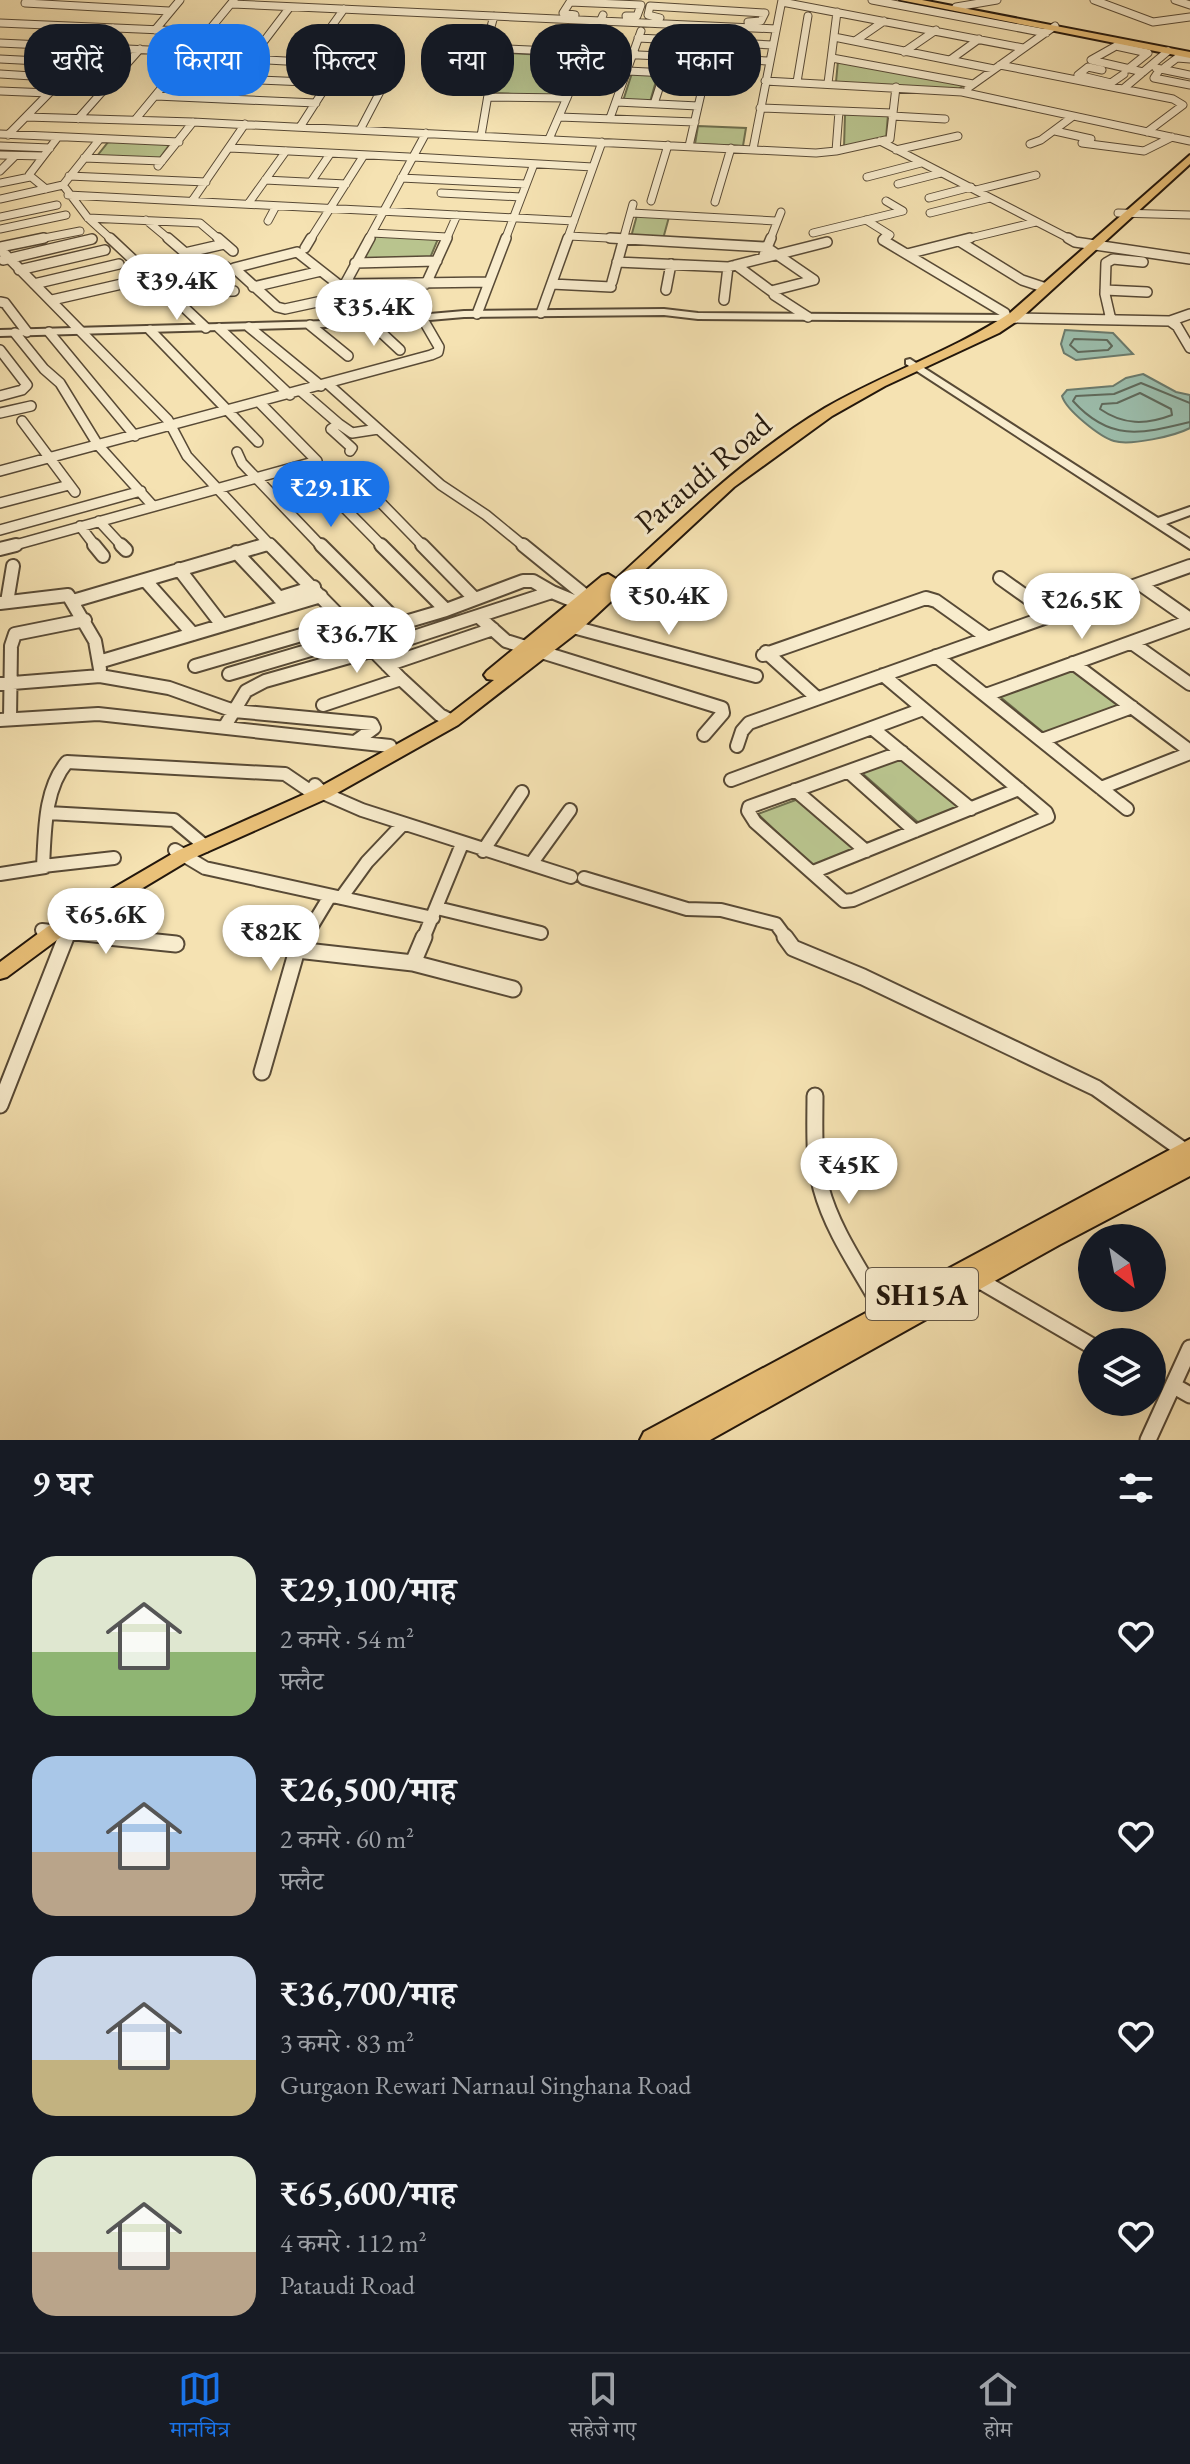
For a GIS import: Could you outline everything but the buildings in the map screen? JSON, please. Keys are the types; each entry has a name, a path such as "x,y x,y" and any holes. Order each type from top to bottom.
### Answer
{"highway":[{"path":"905,0 1190,55"},
{"path":"918,0 1190,55"}],"main road":[{"path":"1124,214 1190,148"},
{"name":"Pataudi Road","path":"0,972 54,932 180,853 315,789 446,718 532,650 573,627 701,503 827,413 913,364 994,330 1005,316 1190,158"},
{"path":"532,650 584,600 701,503"},
{"path":"315,789 446,718"},
{"path":"0,959 54,932"},
{"name":"SH15A","path":"687,1440 977,1279 1189,1155"},
{"name":"SH15A","path":"653,1440 1189,1155"}],"street":[{"path":"129,9 137,0"},
{"path":"159,24 180,0"},
{"path":"388,11 393,0"},
{"path":"433,14 441,0"},
{"path":"607,2 662,0"},
{"path":"673,0 711,5 718,0"},
{"path":"872,0 1051,29"},
{"path":"956,7 996,0"},
{"path":"1094,0 1153,22 1190,17"},
{"path":"1175,0 1190,5"},
{"path":"215,24 233,2 433,14 598,18 636,16 641,5 607,2 571,1 563,13 598,18 646,22 682,21"},
{"path":"729,1 738,6 782,3 1023,48"},
{"path":"3,23 26,2 169,11"},
{"path":"596,24 607,2"},
{"path":"753,149 768,61 782,3"},
{"path":"694,22 756,22 763,20 765,13 688,6 649,7 649,17 682,21 776,29"},
{"path":"682,21 688,6"},
{"path":"270,33 290,7"},
{"path":"694,22 699,7"},
{"path":"333,24 344,9"},
{"path":"828,83 837,12"},
{"path":"492,24 494,16"},
{"path":"797,82 808,16"},
{"path":"855,41 884,21"},
{"path":"646,22 632,56 648,57"},
{"path":"3,23 25,24"},
{"path":"962,92 1051,29"},
{"path":"904,52 936,30"},
{"path":"834,37 1123,89 1173,99 1183,105 1147,132"},
{"path":"638,38 772,45"},
{"path":"950,60 979,39"},
{"path":"0,43 24,44"},
{"path":"1126,72 1091,60 1116,46 1148,53 1126,72 1111,83 1078,75 1088,67 1126,72 1151,70 1190,74"},
{"path":"131,49 147,49"},
{"path":"78,119 140,49"},
{"path":"1151,70 1168,51"},
{"path":"1123,89 1151,70 1190,55"},
{"path":"832,58 973,84"},
{"path":"0,59 24,60"},
{"path":"761,61 768,61"},
{"path":"1151,70 1154,78 1190,85"},
{"path":"0,74 24,75"},
{"path":"765,81 962,92 1190,141"},
{"path":"362,127 816,153 890,139 896,87"},
{"path":"0,91 24,92"},
{"path":"4,135 46,96"},
{"path":"135,120 156,96 316,103"},
{"path":"300,127 321,96"},
{"path":"362,127 379,96"},
{"path":"610,118 619,96"},
{"path":"654,104 657,96"},
{"path":"689,146 701,96"},
{"path":"481,136 488,97 567,98 549,139"},
{"path":"617,102 698,106"},
{"path":"760,108 945,119"},
{"path":"836,151 839,111"},
{"path":"26,117 300,127 419,126"},
{"path":"559,117 695,122"},
{"path":"1030,144 1055,131 1072,117"},
{"path":"148,179 193,122"},
{"path":"192,201 245,124"},
{"path":"1055,131 1128,147"},
{"path":"426,133 345,283 348,286 489,282"},
{"path":"4,135 179,142"},
{"path":"896,150 958,136"},
{"path":"0,183 30,177 58,137"},
{"path":"1082,143 1144,151 1172,137"},
{"path":"99,140 66,181 68,195 88,218 206,328"},
{"path":"880,141 1036,222 1089,245 1190,259"},
{"path":"541,313 602,142"},
{"path":"651,201 668,145"},
{"path":"0,146 50,148"},
{"path":"229,148 593,167"},
{"path":"715,202 731,148"},
{"path":"248,204 286,151"},
{"path":"311,182 330,154"},
{"path":"0,155 43,156"},
{"path":"305,248 364,155"},
{"path":"0,171 15,156"},
{"path":"84,158 162,161"},
{"path":"867,177 921,163"},
{"path":"477,314 534,164"},
{"path":"898,184 941,173"},
{"path":"929,198 1036,175"},
{"path":"30,177 46,189"},
{"path":"401,178 526,184"},
{"path":"0,199 46,189 66,181 148,179 206,182"},
{"path":"265,180 346,184"},
{"path":"431,214 448,180"},
{"path":"441,193 521,197"},
{"path":"68,195 574,221"},
{"path":"930,213 990,198"},
{"path":"813,233 903,211 886,201"},
{"path":"200,223 211,203"},
{"path":"0,217 57,205"},
{"path":"268,221 276,206"},
{"path":"552,284 611,284 633,208 675,215 778,216 763,258"},
{"path":"1124,214 1190,215"},
{"path":"0,229 66,215"},
{"path":"426,284 457,215"},
{"path":"668,242 675,215"},
{"path":"715,244 722,217"},
{"path":"88,218 200,223 233,251"},
{"path":"146,220 204,269"},
{"path":"866,220 890,235 883,240 1005,316"},
{"path":"907,254 1036,222"},
{"path":"80,231 0,248 4,259 52,300 168,420 187,456 216,489 401,679 446,718"},
{"path":"372,233 447,237"},
{"path":"569,236 766,247 814,280 771,291 732,266"},
{"path":"4,259 92,239"},
{"path":"959,241 995,265 1042,287"},
{"path":"617,262 732,266 827,242"},
{"path":"185,253 224,244"},
{"path":"19,270 105,250"},
{"path":"297,252 348,292 345,296 281,309 234,268 297,252"},
{"path":"1111,320 1105,290 1106,263 1109,260 1143,262"},
{"path":"355,263 437,261"},
{"path":"34,284 119,264"},
{"path":"666,290 671,264"},
{"path":"724,300 732,266"},
{"path":"149,273 226,267"},
{"path":"253,287 321,271"},
{"path":"52,300 135,281"},
{"path":"1105,290 1147,292"},
{"path":"170,293 234,291"},
{"path":"774,295 808,317"},
{"path":"345,296 359,311 382,314 389,320"},
{"path":"0,302 5,303 44,369 60,383 98,445 153,506"},
{"path":"0,333 371,323 421,316 477,314 664,312 698,316 1005,316 1170,321 1190,314"},
{"path":"0,471 302,392 438,352 439,347 421,316"},
{"path":"1170,321 1188,343"},
{"path":"371,323 400,350"},
{"path":"310,325 348,356"},
{"path":"249,327 378,429 441,485 486,515 584,600"},
{"path":"219,328 290,395"},
{"path":"150,330 258,442"},
{"path":"49,332 135,436"},
{"path":"0,350 27,388 0,396"},
{"path":"0,367 12,364"},
{"path":"913,364 1190,545"},
{"path":"302,392 352,433 378,429"},
{"path":"0,549 317,461 260,403"},
{"path":"0,413 31,406"},
{"path":"0,503 72,488 22,421"},
{"path":"339,424 331,429 352,448 350,451"},
{"path":"237,452 242,463 325,551 400,624"},
{"path":"348,469 475,599"},
{"path":"322,485 446,610"},
{"path":"0,530 141,491"},
{"path":"1156,523 1190,511"},
{"path":"99,521 126,550"},
{"path":"80,526 103,556"},
{"path":"73,601 270,543"},
{"path":"236,552 283,602"},
{"path":"13,566 3,602 68,595 85,620 102,661 98,676"},
{"path":"737,746 742,731 749,723 1190,566"},
{"path":"179,569 222,625"},
{"path":"1000,578 1052,615"},
{"path":"145,580 193,634"},
{"path":"229,674 446,610 528,580 552,592 584,600"},
{"path":"1140,584 1190,620"},
{"path":"102,661 318,592"},
{"path":"225,726 246,691 255,685 552,592"},
{"path":"817,698 765,654 926,598 936,601 988,638"},
{"path":"479,617 506,641 722,708 723,713 704,735"},
{"path":"85,620 15,634 5,684 5,719 98,714 390,746"},
{"path":"986,695 1190,620"},
{"path":"195,666 346,622"},
{"path":"573,627 756,676"},
{"path":"387,665 493,629"},
{"path":"1132,643 1190,684"},
{"path":"936,656 1127,809"},
{"path":"1073,663 1190,752"},
{"path":"883,675 1048,817 853,900 844,901 755,822 748,811 749,807 902,752"},
{"path":"5,684 98,676 157,686 234,711 372,724 374,728 355,742"},
{"path":"323,705 401,679"},
{"path":"1042,740 1132,707"},
{"path":"731,780 923,709"},
{"path":"872,728 971,809"},
{"path":"1101,788 1190,752"},
{"path":"45,867 48,813 58,771 63,764 285,774 403,824 483,851 687,909 721,910 776,924 793,948 863,977 1096,1088 1189,1155"},
{"path":"850,773 915,831"},
{"path":"813,872 1019,789"},
{"path":"795,790 866,851"},
{"path":"483,851 522,792"},
{"path":"531,864 570,810"},
{"path":"48,813 174,820 200,842"},
{"path":"262,1072 297,950 335,897 403,824"},
{"path":"413,963 462,844"},
{"path":"180,853 205,868 335,897 541,933"},
{"path":"0,874 114,858"},
{"path":"0,1105 54,932 176,944"},
{"path":"297,950 413,963 513,989"},
{"path":"815,1096 815,1153 821,1188 832,1216 885,1314"},
{"path":"977,1279 1078,1338"},
{"path":"1148,1440 1182,1390 1190,1348"}],"green space":[{"path":"514,53 530,54 530,95 514,94"},
{"path":"838,61 964,85 956,91 836,82"},
{"path":"632,73 648,74 650,102 623,101 625,96 632,96"},
{"path":"845,114 888,115 886,138 844,148"},
{"path":"698,126 746,128 743,146 695,144"},
{"path":"109,141 170,144 159,159 97,156"},
{"path":"637,215 669,217 663,239 631,237"},
{"path":"375,236 438,239 430,258 362,260"},
{"path":"1073,670 1119,705 1044,733 999,696"},
{"path":"903,758 961,807 920,824 862,773"},
{"path":"801,798 857,850 814,868 758,814"}],"water":[{"path":"1065,330 1113,333 1133,354 1076,360 1064,353 1061,344"},
{"path":"1143,374 1176,392 1190,395 1190,428 1152,439 1114,441 1084,422 1062,396 1067,390 1113,386 1126,378"}]}
